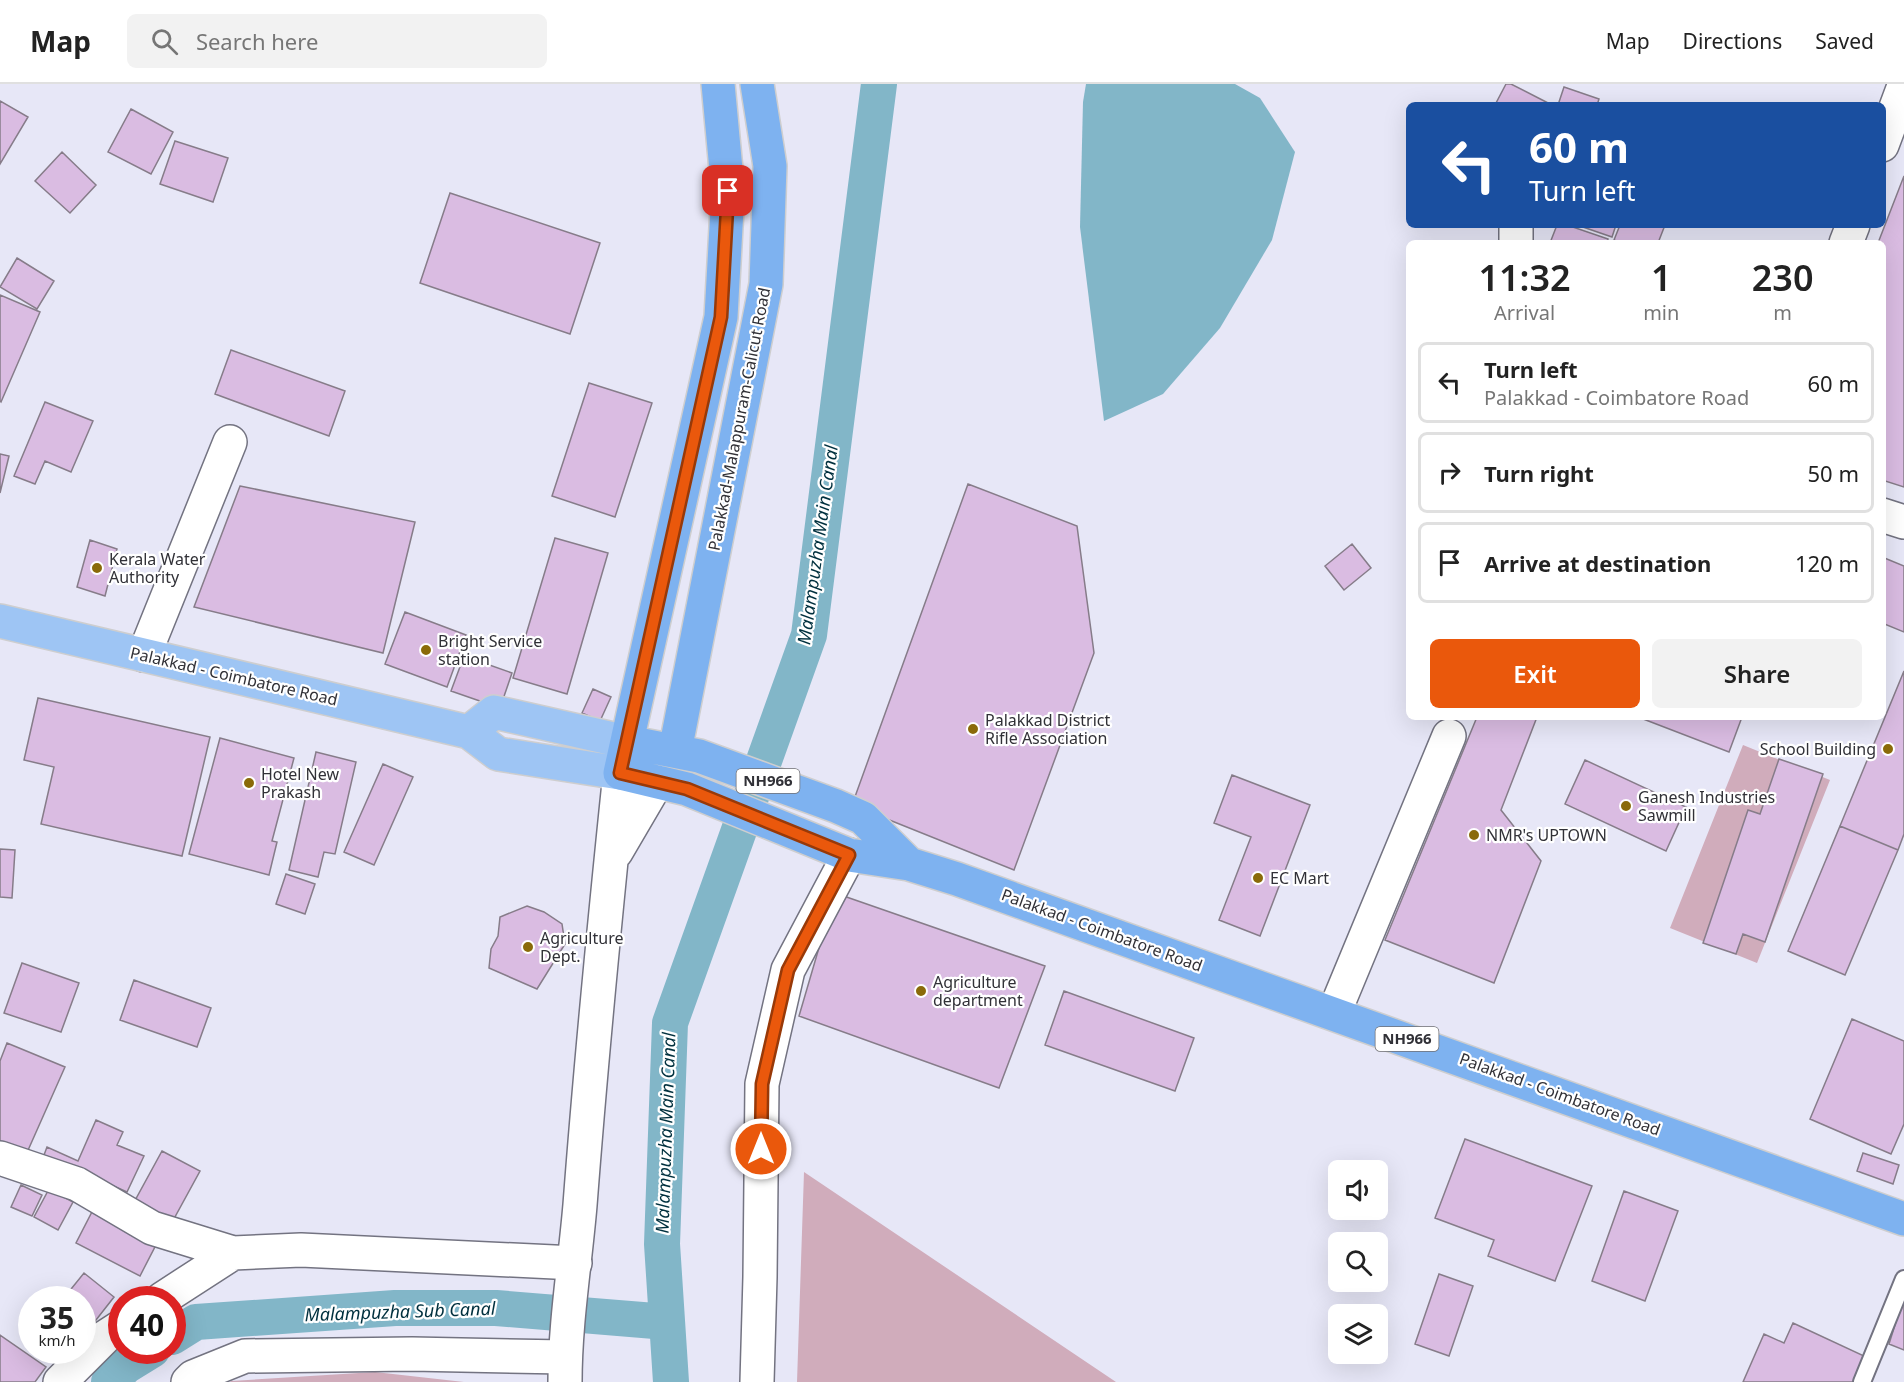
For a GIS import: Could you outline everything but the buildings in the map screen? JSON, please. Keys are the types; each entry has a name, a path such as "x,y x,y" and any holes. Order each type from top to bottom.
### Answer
{"highway":[{"path":"620,773 675,515 721,317 728,191 718,84"},
{"name":"Palakkad-Malappuram-Calicut Road","path":"687,754 718,526 766,284 770,166 757,84"},
{"path":"726,228 767,225"},
{"name":"Palakkad - Coimbatore Road","path":"627,742 687,754 836,806 863,818 909,864"},
{"name":"Palakkad - Coimbatore Road","path":"620,773 672,786 837,849 909,864 957,879 1904,1219"}],"main road":[{"name":"Palakkad - Coimbatore Road","path":"0,621 469,732 498,754 620,773"},
{"name":"Palakkad - Coimbatore Road","path":"469,732 494,712 627,742"}],"street":[{"path":"1886,136 1904,86"},
{"path":"1886,145 1904,152"},
{"path":"144,655 230,442"},
{"path":"1886,515 1904,522"},
{"path":"1334,1013 1449,736"},
{"path":"188,1382 194,1377 245,1356 412,1354 565,1370 610,861 620,773"},
{"path":"610,861 672,786"},
{"path":"757,1382 762,1084 788,970 837,849"},
{"path":"0,1158 77,1184 153,1228 233,1253 301,1250 424,1254 575,1263"},
{"path":"182,1286 233,1253"},
{"path":"60,1382 108,1335"}],"lane":[{"path":"1862,1382 1904,1279"}],"shaded area":[{"path":"1743,745 1830,780 1757,963 1670,928"},
{"path":"804,1172 1116,1382 797,1382"},
{"path":"375,1372 464,1382 230,1382 231,1381"}],"water":[{"path":"1086,84 1235,84 1260,98 1295,152 1272,240 1220,328 1163,394 1104,421 1080,227 1083,102"}],"waterway":[{"name":"Malampuzha Main Canal","path":"671,1382 662,1244 670,1023 809,635 879,84"},
{"name":"Malampuzha Sub Canal","path":"186,1328 196,1322 395,1308 496,1308 667,1322"},
{"name":"Malampuzha Sub Canal","path":"109,1382 129,1364"}],"place":[{"name":"Kerala Water Authority","path":"97,568"},
{"name":"Bright Service station","path":"426,650"},
{"name":"Palakkad District Rifle Association","path":"973,729"},
{"name":"School Building","path":"1888,749"},
{"name":"Hotel New Prakash","path":"249,783"},
{"name":"Ganesh Industries Sawmill","path":"1626,806"},
{"name":"NMR's UPTOWN","path":"1474,835"},
{"name":"EC Mart","path":"1258,878"},
{"name":"Agriculture Dept.","path":"528,947"},
{"name":"Agriculture department","path":"921,991"}],"route":[{"path":"728,191 721,317 675,515 620,773 687,789 849,855 788,970 762,1084 761,1149"}]}
